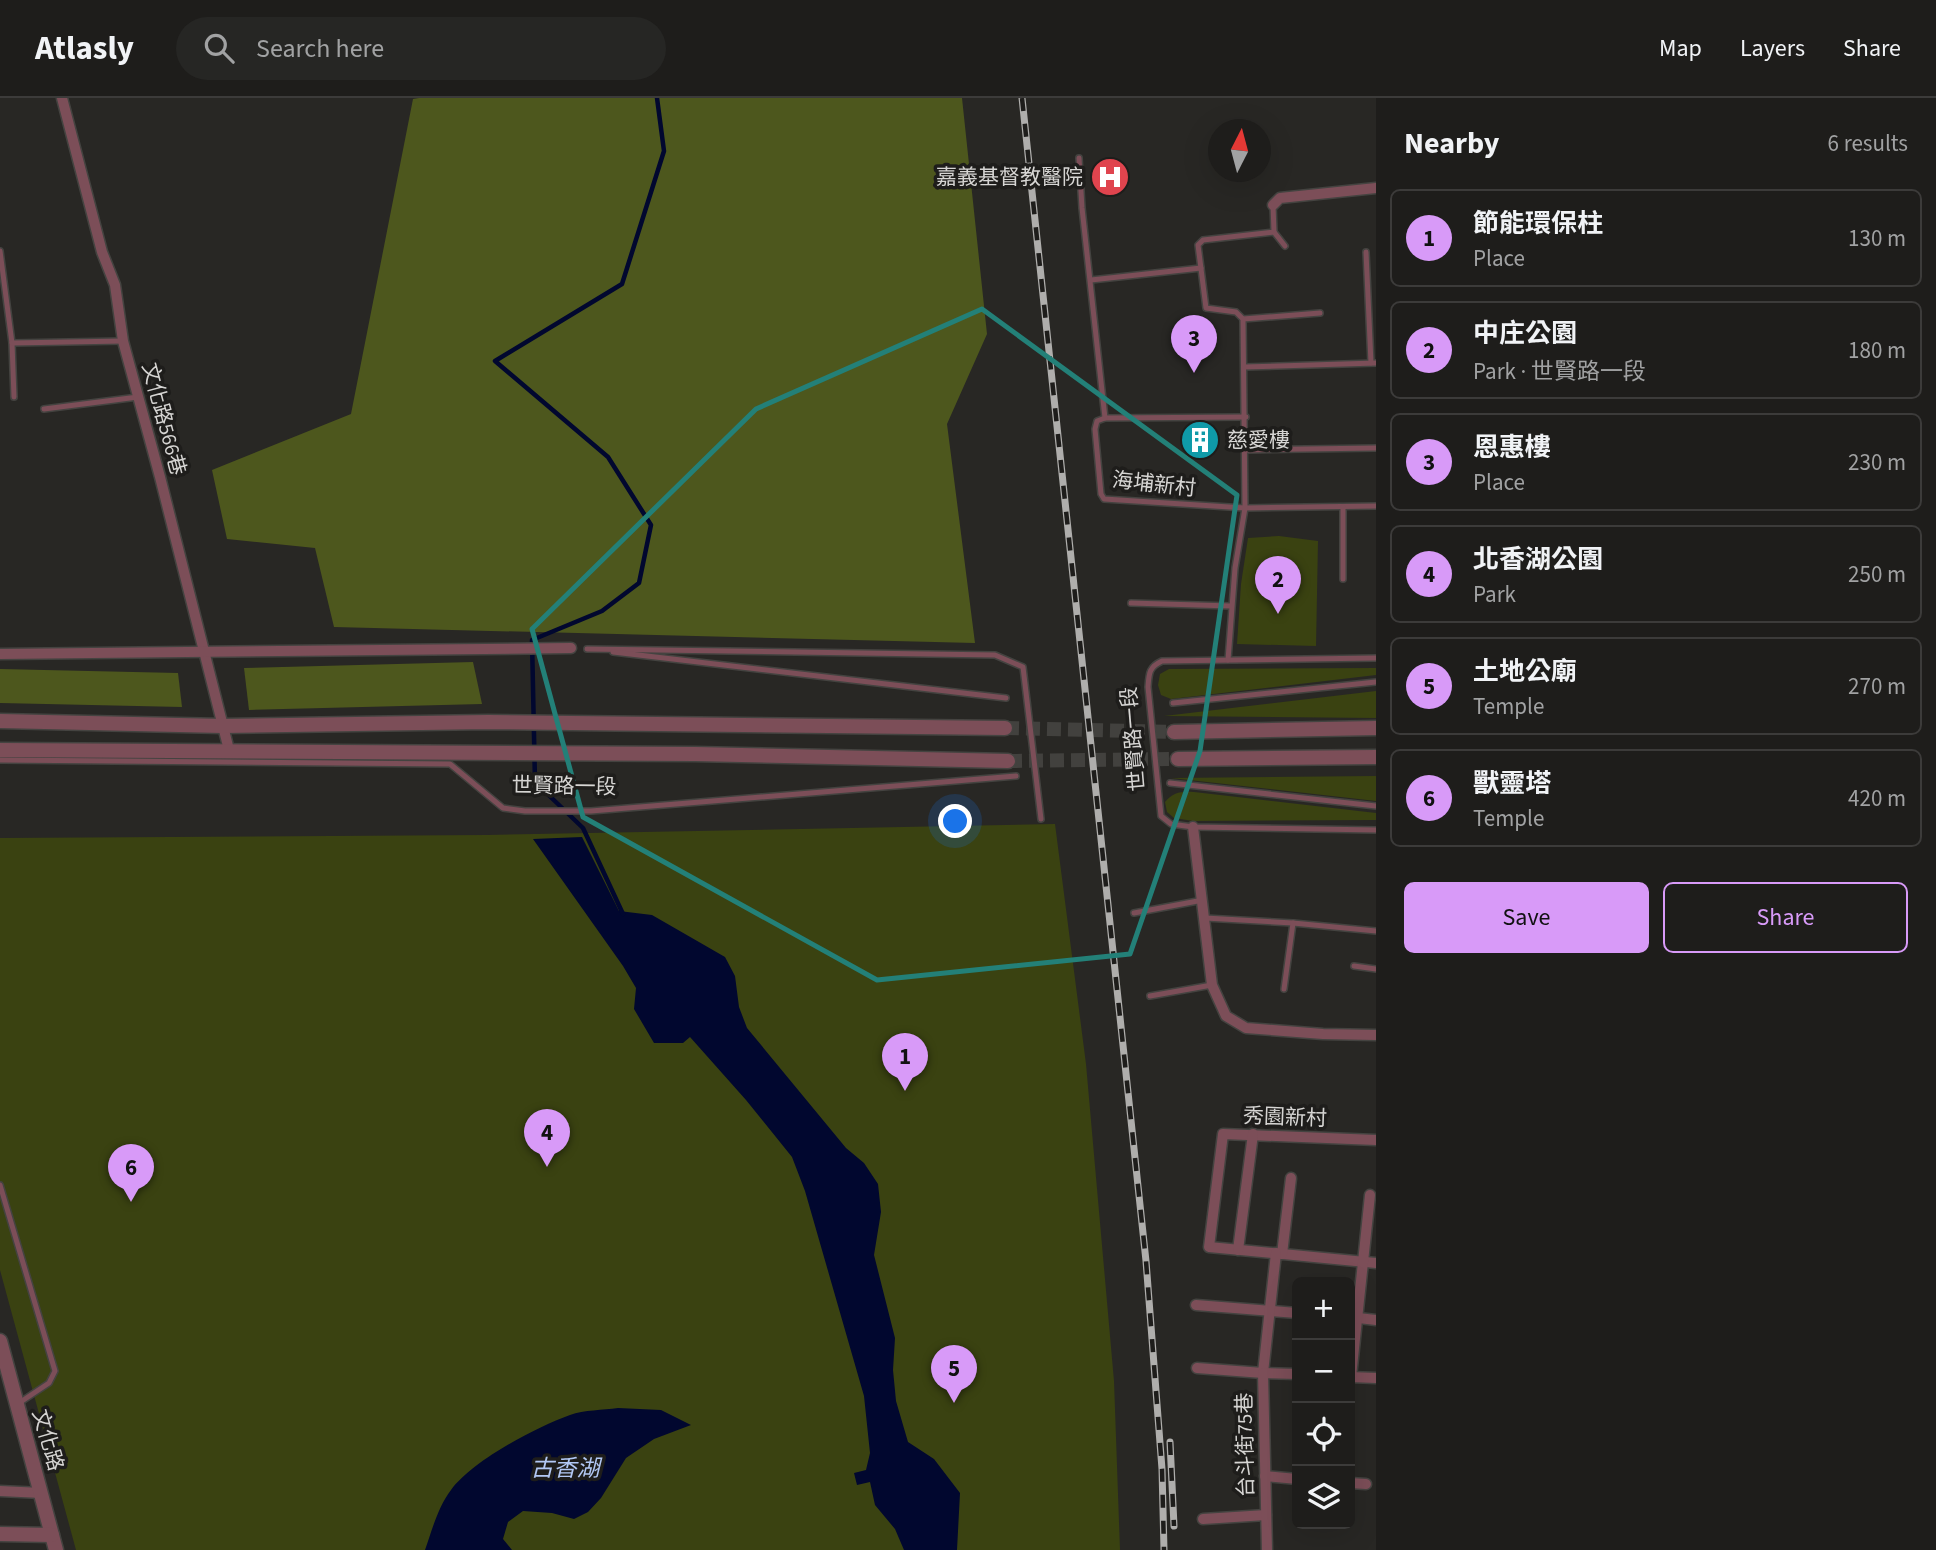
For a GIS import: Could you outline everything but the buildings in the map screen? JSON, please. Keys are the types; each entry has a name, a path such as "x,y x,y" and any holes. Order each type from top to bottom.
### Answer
{"street":[{"name":"文化路566巷","path":"62,98 102,252 115,285 123,341 229,750"},
{"path":"1273,205 1280,198 1376,188"},
{"path":"0,654 571,648"},
{"path":"0,721 223,726 488,722 1005,729"},
{"name":"世賢路一段","path":"1174,733 1376,729"},
{"name":"世賢路一段","path":"0,750 587,753 1008,761"},
{"name":"世賢路一段","path":"1178,759 1376,757"},
{"path":"1193,827 1212,985 1226,1016 1246,1028 1376,1035"},
{"name":"秀園新村","path":"1238,1250 1209,1247 1223,1134 1376,1140"},
{"path":"1253,1134 1238,1250 1376,1263"},
{"path":"1197,1368 1263,1373 1291,1178"},
{"path":"1355,1312 1370,1195"},
{"path":"1196,1305 1292,1313"},
{"path":"1355,1318 1376,1320"},
{"name":"文化路","path":"0,1341 56,1550"},
{"name":"台斗街75巷","path":"1267,1550 1263,1373 1292,1374"},
{"path":"1355,1377 1376,1378"},
{"path":"1265,1476 1292,1479"},
{"path":"1355,1483 1366,1484"},
{"path":"0,1491 42,1493"},
{"path":"1203,1519 1266,1516"},
{"path":"0,1534 52,1535"}],"lane":[{"path":"1079,158 1105,418 1246,417"},
{"path":"1273,205 1275,232 1285,246"},
{"path":"1228,660 1231,606 1245,508 1243,319 1236,312 1206,308 1198,246 1203,240 1275,232"},
{"path":"0,251 12,343 15,397"},
{"path":"1244,367 1373,363 1366,253"},
{"path":"1091,280 1200,268"},
{"path":"1243,319 1320,313"},
{"path":"12,343 123,341"},
{"path":"44,409 138,397"},
{"name":"海埔新村","path":"1105,418 1097,421 1095,429 1101,494 1104,499 1245,508 1376,506"},
{"path":"1245,450 1376,448"},
{"path":"1343,507 1343,579"},
{"path":"1131,603 1231,606"},
{"path":"571,648 995,654 1023,667 1041,819"},
{"path":"587,649 1006,698"},
{"name":"世賢路一段","path":"1376,659 1162,661 1149,671 1148,687 1161,816 1171,824 1193,827 1376,830"},
{"name":"世賢路一段","path":"1173,703 1376,682"},
{"name":"世賢路一段","path":"0,760 450,764 503,808 525,811 590,811 1016,776"},
{"name":"世賢路一段","path":"1170,783 1376,806"},
{"path":"1134,913 1203,900"},
{"path":"1205,918 1376,931"},
{"path":"1284,989 1293,923"},
{"path":"1354,967 1376,970"},
{"path":"1150,996 1212,985"},
{"path":"0,1185 55,1371 50,1383 16,1405"}],"highlighted area":[{"path":"982,309 1237,495 1200,751 1130,954 877,980 583,817 532,629 756,409"}],"green space":[{"path":"962,98 987,334 947,424 975,643 334,627 315,548 227,539 212,470 351,414 413,99"},
{"path":"1279,536 1318,541 1316,646 1237,644 1241,584 1248,538"},
{"path":"473,662 482,704 249,710 244,668"},
{"path":"1376,668 1376,675 1171,699 1161,695 1158,685 1160,674 1169,669"},
{"path":"0,669 178,673 182,707 0,703"},
{"path":"1376,691 1376,718 1164,716"},
{"path":"1376,776 1376,801 1171,778"},
{"path":"1194,792 1376,813 1376,820 1193,821 1174,818 1167,812 1165,802 1171,796"},
{"path":"1055,824 1086,1064 1114,1381 1120,1550 76,1550 0,1270 0,838 487,835"}],"water":[{"path":"582,837 619,911 652,915 725,957 735,976 739,1007 747,1028 846,1148 864,1163 878,1184 881,1212 874,1255 895,1338 893,1370 896,1401 908,1442 934,1459 960,1493 957,1550 904,1550 895,1529 875,1505 870,1482 857,1485 854,1473 866,1470 870,1453 864,1396 805,1191 792,1157 690,1037 683,1043 654,1043 634,1009 636,988 623,966 533,839"},
{"name":"古香湖","path":"618,1408 661,1410 691,1425 654,1439 626,1458 601,1498 588,1512 574,1519 552,1513 523,1511 508,1522 503,1539 512,1550 425,1550 446,1497 474,1468 523,1436 556,1420 581,1412"}],"waterway":[{"path":"623,914 583,828 535,782 532,640 602,611 639,583 651,525 608,457 495,361 622,284 664,151 657,98"}],"tunnel":[{"path":"1005,728 1174,732"},
{"path":"1008,761 1178,759"}],"railway":[{"path":"1022,98 1146,1261 1162,1469 1164,1550"},
{"path":"1170,1442 1174,1526"}],"place":[{"name":"嘉義基督教醫院","path":"1110,177"},
{"name":"恩惠樓","path":"1194,373"},
{"name":"慈愛樓","path":"1200,440"},
{"name":"中庄公園","path":"1278,614"},
{"name":"節能環保柱","path":"905,1091"},
{"name":"北香湖公園","path":"547,1167"},
{"name":"獸靈塔","path":"131,1202"},
{"name":"土地公廟","path":"954,1403"}]}
